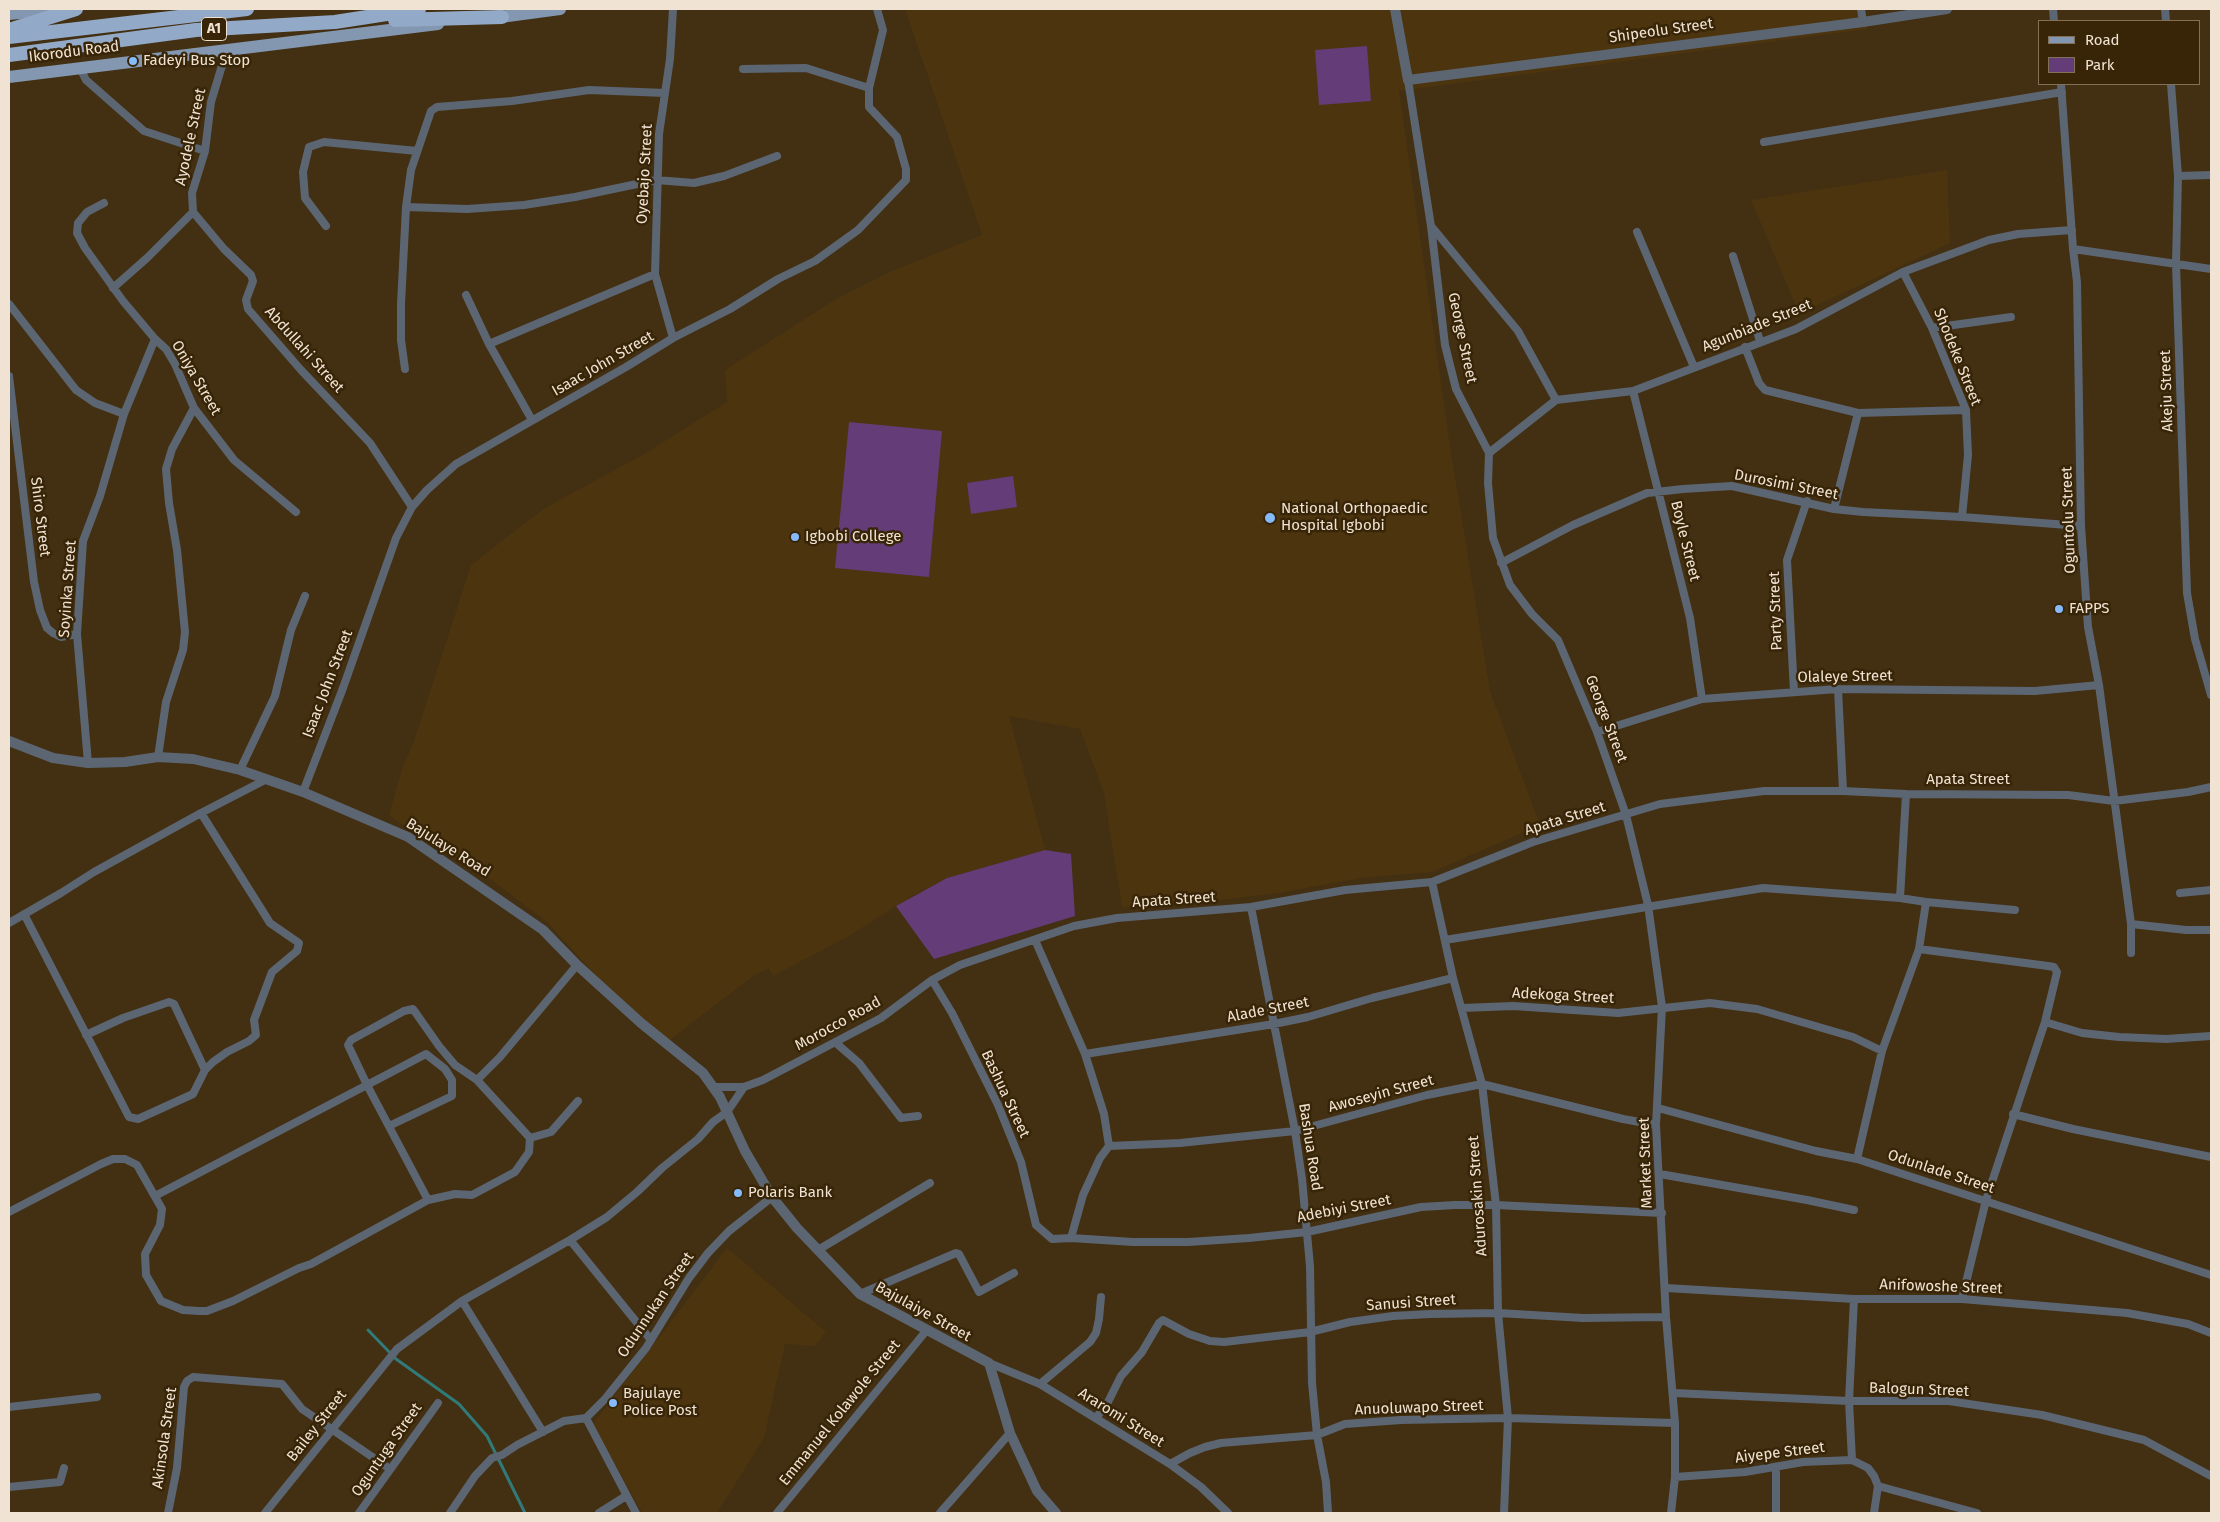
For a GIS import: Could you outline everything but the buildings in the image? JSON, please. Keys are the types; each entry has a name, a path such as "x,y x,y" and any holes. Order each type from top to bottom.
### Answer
{"highway":[{"path":"9,30 76,9"},
{"name":"Ikorodu Road","path":"9,37 246,9"},
{"name":"Ikorodu Road","path":"9,54 196,30 335,22 419,9"},
{"path":"335,22 502,16"}],"main road":[{"path":"9,14 59,9"},
{"name":"Ikorodu Road","path":"9,78 227,49 560,9"}],"street":[{"name":"Oyebajo Street","path":"673,9 670,59 659,134 656,180 655,274 673,338"},
{"name":"Isaac John Street","path":"303,792 343,688 396,538 412,507 427,490 456,464 673,338 730,308 778,279 815,261 858,230 906,180 906,169 897,137 869,107 869,88 883,30 877,9"},
{"name":"George Street","path":"1394,9 1408,80 1430,226 1445,344 1456,389 1489,453 1488,483 1494,538 1501,563 1510,585 1532,614 1558,640 1597,732 1626,815"},
{"path":"1861,9 1862,22"},
{"name":"Shipeolu Street","path":"1408,80 1862,22 1947,9"},
{"name":"Ayodele Street","path":"193,212 192,193 205,151 211,102 227,49"},
{"path":"80,68 86,80 144,131 205,151"},
{"path":"744,69 806,68 869,88"},
{"name":"Akeju Street","path":"2171,85 2178,176 2176,264 2187,593 2195,639 2211,696"},
{"path":"1764,142 2061,88"},
{"name":"Oguntolu Street","path":"2061,88 2077,282 2081,526 2088,627 2099,685 2131,924 2131,953"},
{"path":"405,369 401,340 401,297 406,207 411,170 430,111 437,107 512,101 589,90 665,93"},
{"path":"326,226 305,198 302,172 309,146 324,142 417,150"},
{"path":"406,207 467,210 524,205 575,197 656,180 706,182 777,156"},
{"path":"2178,176 2211,175"},
{"name":"Oniya Street","path":"104,202 81,219 77,233 85,248 113,288 155,339 166,349 175,364 194,408 245,471 296,512"},
{"path":"113,288 148,258 193,212"},
{"name":"Abdullahi Street","path":"193,212 224,249 251,275 253,281 246,300 248,308 301,370 370,443 412,507"},
{"path":"1430,226 1518,331 1556,400 1489,453"},
{"name":"Agunbiade Street","path":"1556,400 1633,390 1745,346 1796,329 1903,272 1995,238 2072,230"},
{"path":"1637,232 1694,367"},
{"path":"2073,249 2211,269"},
{"path":"1733,256 1760,341"},
{"name":"Shodeke Street","path":"1903,272 1932,328 1966,410 1968,455 1962,517"},
{"path":"489,344 655,274"},
{"path":"466,295 489,344 532,420"},
{"path":"9,304 76,390 95,403 124,414"},
{"path":"1932,328 2011,317"},
{"name":"Soyinka Street","path":"88,763 77,634 83,541 100,496 124,414 155,339"},
{"path":"1745,346 1759,383 1765,390 1858,413 1966,410"},
{"name":"Shiro Street","path":"9,376 33,574 40,610 47,628 53,633 61,637 77,634"},
{"name":"Boyle Street","path":"1633,390 1690,618 1702,699"},
{"path":"158,757 166,702 183,650 185,632 178,550 169,504 166,469 172,449 194,408"},
{"path":"1834,509 1858,413"},
{"name":"Durosimi Street","path":"1501,563 1573,525 1647,493 1732,486 1807,501 1834,509 2081,526"},
{"name":"Party Street","path":"1794,692 1788,560 1807,501"},
{"path":"240,770 275,696 291,630 305,596"},
{"name":"Olaleye Street","path":"1597,732 1702,699 1838,689 2036,691 2099,685"},
{"path":"1838,689 1843,791"},
{"name":"Bajulaye Road","path":"9,741 53,758 88,763 125,762 158,757 193,759 240,770 303,792 408,837 543,930 641,1023 703,1073 714,1087 744,1151"},
{"path":"9,923 94,872 201,813 266,780"},
{"name":"Apata Street","path":"940,976 960,965 1074,926 1117,918 1251,907 1345,890 1432,882 1533,842 1660,804 1764,791 1843,791 1906,794 2068,794 2114,801 2188,792 2211,787"},
{"path":"1900,898 1906,794"},
{"path":"24,914 129,1117 138,1119 193,1094 206,1070 228,1052 249,1042 256,1035 254,1020 272,972 297,951 299,943 270,923 201,813"},
{"name":"Market Street","path":"1626,815 1648,905 1662,1007 1656,1125 1666,1288 1666,1317 1674,1394 1675,1477 1671,1513"},
{"name":"Adurosakin Street","path":"1432,882 1453,978 1482,1084 1496,1205 1498,1313 1508,1418 1504,1513"},
{"path":"1444,940 1648,905 1763,888 1900,898 2014,910"},
{"path":"2180,893 2211,890"},
{"path":"1857,1159 1882,1051 1919,949 1926,902"},
{"name":"Bashua Road","path":"1251,907 1295,1132 1310,1266 1310,1332 1317,1435 1326,1482 1328,1513"},
{"path":"2131,924 2186,930 2211,930"},
{"path":"1035,940 1085,1054 1104,1114 1110,1146 1100,1158 1083,1195 1071,1238"},
{"path":"1919,949 2054,967 2057,972 2045,1022 1986,1200 1962,1300"},
{"path":"478,1080 500,1058 578,965"},
{"name":"Morocco Road","path":"714,1087 744,1087 763,1080 881,1018 940,976"},
{"name":"Alade Street","path":"1085,1054 1308,1017 1372,998 1453,978"},
{"name":"Bashua Street","path":"932,980 952,1013 998,1105 1021,1162 1036,1225"},
{"path":"86,1035 123,1018 169,1002 174,1004 206,1070"},
{"name":"Adekoga Street","path":"1462,1008 1513,1006 1618,1013 1710,1003 1757,1009 1853,1037 1882,1051"},
{"path":"9,1212 113,1159 126,1159 137,1165 162,1209 160,1225 145,1254 146,1275 161,1301 183,1310 206,1311 233,1301 310,1264 428,1200 455,1194 472,1195 515,1172 529,1152 530,1138 478,1080 455,1065 413,1009 394,1016 351,1040 348,1045 428,1200"},
{"path":"2045,1022 2082,1033 2119,1037 2166,1039 2211,1036"},
{"path":"836,1043 859,1062 901,1118 918,1116"},
{"path":"155,1196 426,1054 445,1069 452,1080 452,1096 389,1126"},
{"name":"Awoseyin Street","path":"1110,1146 1180,1143 1295,1132 1427,1095 1482,1084 1623,1119 1656,1125"},
{"path":"727,1112 744,1087"},
{"path":"530,1138 551,1132 578,1101"},
{"name":"Odunlade Street","path":"1658,1108 1816,1151 1857,1159 2211,1275"},
{"name":"Bailey Street","path":"265,1513 397,1349 462,1301 570,1240 607,1216 698,1139 713,1122 727,1112"},
{"path":"2013,1114 2073,1129 2211,1157"},
{"name":"Bajulaiye Street","path":"744,1151 772,1197 818,1250 860,1294 989,1364"},
{"path":"1660,1174 1854,1210"},
{"path":"818,1250 930,1183"},
{"name":"Odunnukan Street","path":"586,1418 605,1399 651,1340 689,1278 708,1253 729,1230 772,1197"},
{"name":"Adebiyi Street","path":"1036,1225 1052,1239 1188,1242 1307,1232 1421,1207 1496,1205 1662,1213"},
{"path":"570,1240 651,1340"},
{"path":"860,1294 956,1253 959,1254 979,1292 1014,1273"},
{"name":"Anifowoshe Street","path":"1666,1288 1854,1299 1962,1300 2127,1313 2188,1324 2211,1333"},
{"path":"1040,1384 1075,1356 1096,1333 1101,1308 1100,1297"},
{"path":"1854,1299 1849,1401 1852,1460 1868,1468 1874,1476 1878,1486 1874,1513"},
{"path":"462,1301 543,1432"},
{"name":"Sanusi Street","path":"1096,1418 1108,1402 1121,1376 1142,1352 1160,1321 1163,1320 1189,1334 1210,1341 1224,1342 1310,1332 1350,1322 1393,1316 1498,1313 1582,1318 1666,1317"},
{"name":"Emmanuel Kolawole Street","path":"777,1513 926,1331"},
{"path":"989,1364 1010,1433 1037,1491 1056,1513"},
{"name":"Araromi Street","path":"989,1364 1040,1384 1170,1464 1201,1487 1228,1513"},
{"name":"Akinsola Street","path":"168,1513 177,1468 184,1387 187,1380 193,1377 282,1384 302,1409 333,1428"},
{"name":"Balogun Street","path":"1674,1394 1849,1401 1949,1401 2042,1415 2144,1440 2211,1476"},
{"path":"9,1407 96,1397"},
{"name":"Oguntuga Street","path":"359,1513 438,1403"},
{"path":"450,1513 475,1476 492,1458 502,1455 517,1445 564,1421 586,1418 636,1513"},
{"name":"Anuoluwapo Street","path":"1170,1464 1190,1452 1221,1443 1317,1435 1345,1424 1401,1420 1508,1418 1675,1423"},
{"path":"333,1428 390,1469"},
{"path":"940,1513 1010,1433"},
{"name":"Aiyepe Street","path":"1675,1477 1776,1468 1803,1462 1852,1460"},
{"path":"9,1487 60,1482 64,1468"},
{"path":"1776,1468 1776,1513"},
{"path":"1878,1486 1978,1513"},
{"path":"599,1513 626,1496"}],"shaded area":[{"path":"905,9 1865,9 1867,29 1399,91 1451,453 1490,691 1540,825 1432,872 1367,877 1278,893 1198,903 1122,907 1104,793 1080,729 1009,716 1045,850 947,878 912,896 849,936 773,976 769,968 753,976 666,1043 602,982 547,922 473,866 412,831 389,815 402,769 414,741 471,565 543,509 644,454 727,402 725,370 836,299 890,272 982,235"},
{"path":"1947,170 1950,243 1803,312 1798,311 1751,200"},
{"path":"727,1248 826,1332 815,1346 785,1344 764,1438 717,1513 642,1513 593,1424"}],"green space":[{"path":"1367,46 1371,101 1319,105 1315,50"},
{"path":"849,422 942,431 929,577 835,568"},
{"path":"1013,476 1017,507 971,514 967,483"},
{"path":"1045,850 1071,854 1075,916 934,959 896,906 947,878"}],"waterway":[{"path":"368,1330 396,1359 459,1404 487,1436 525,1513"}],"place":[{"name":"Fadeyi Bus Stop","path":"133,61"},
{"name":"National Orthopaedic Hospital Igbobi","path":"1270,518"},
{"name":"Igbobi College","path":"795,537"},
{"name":"FAPPS","path":"2059,609"},
{"name":"Polaris Bank","path":"738,1193"},
{"name":"Bajulaye Police Post","path":"613,1403"}]}
